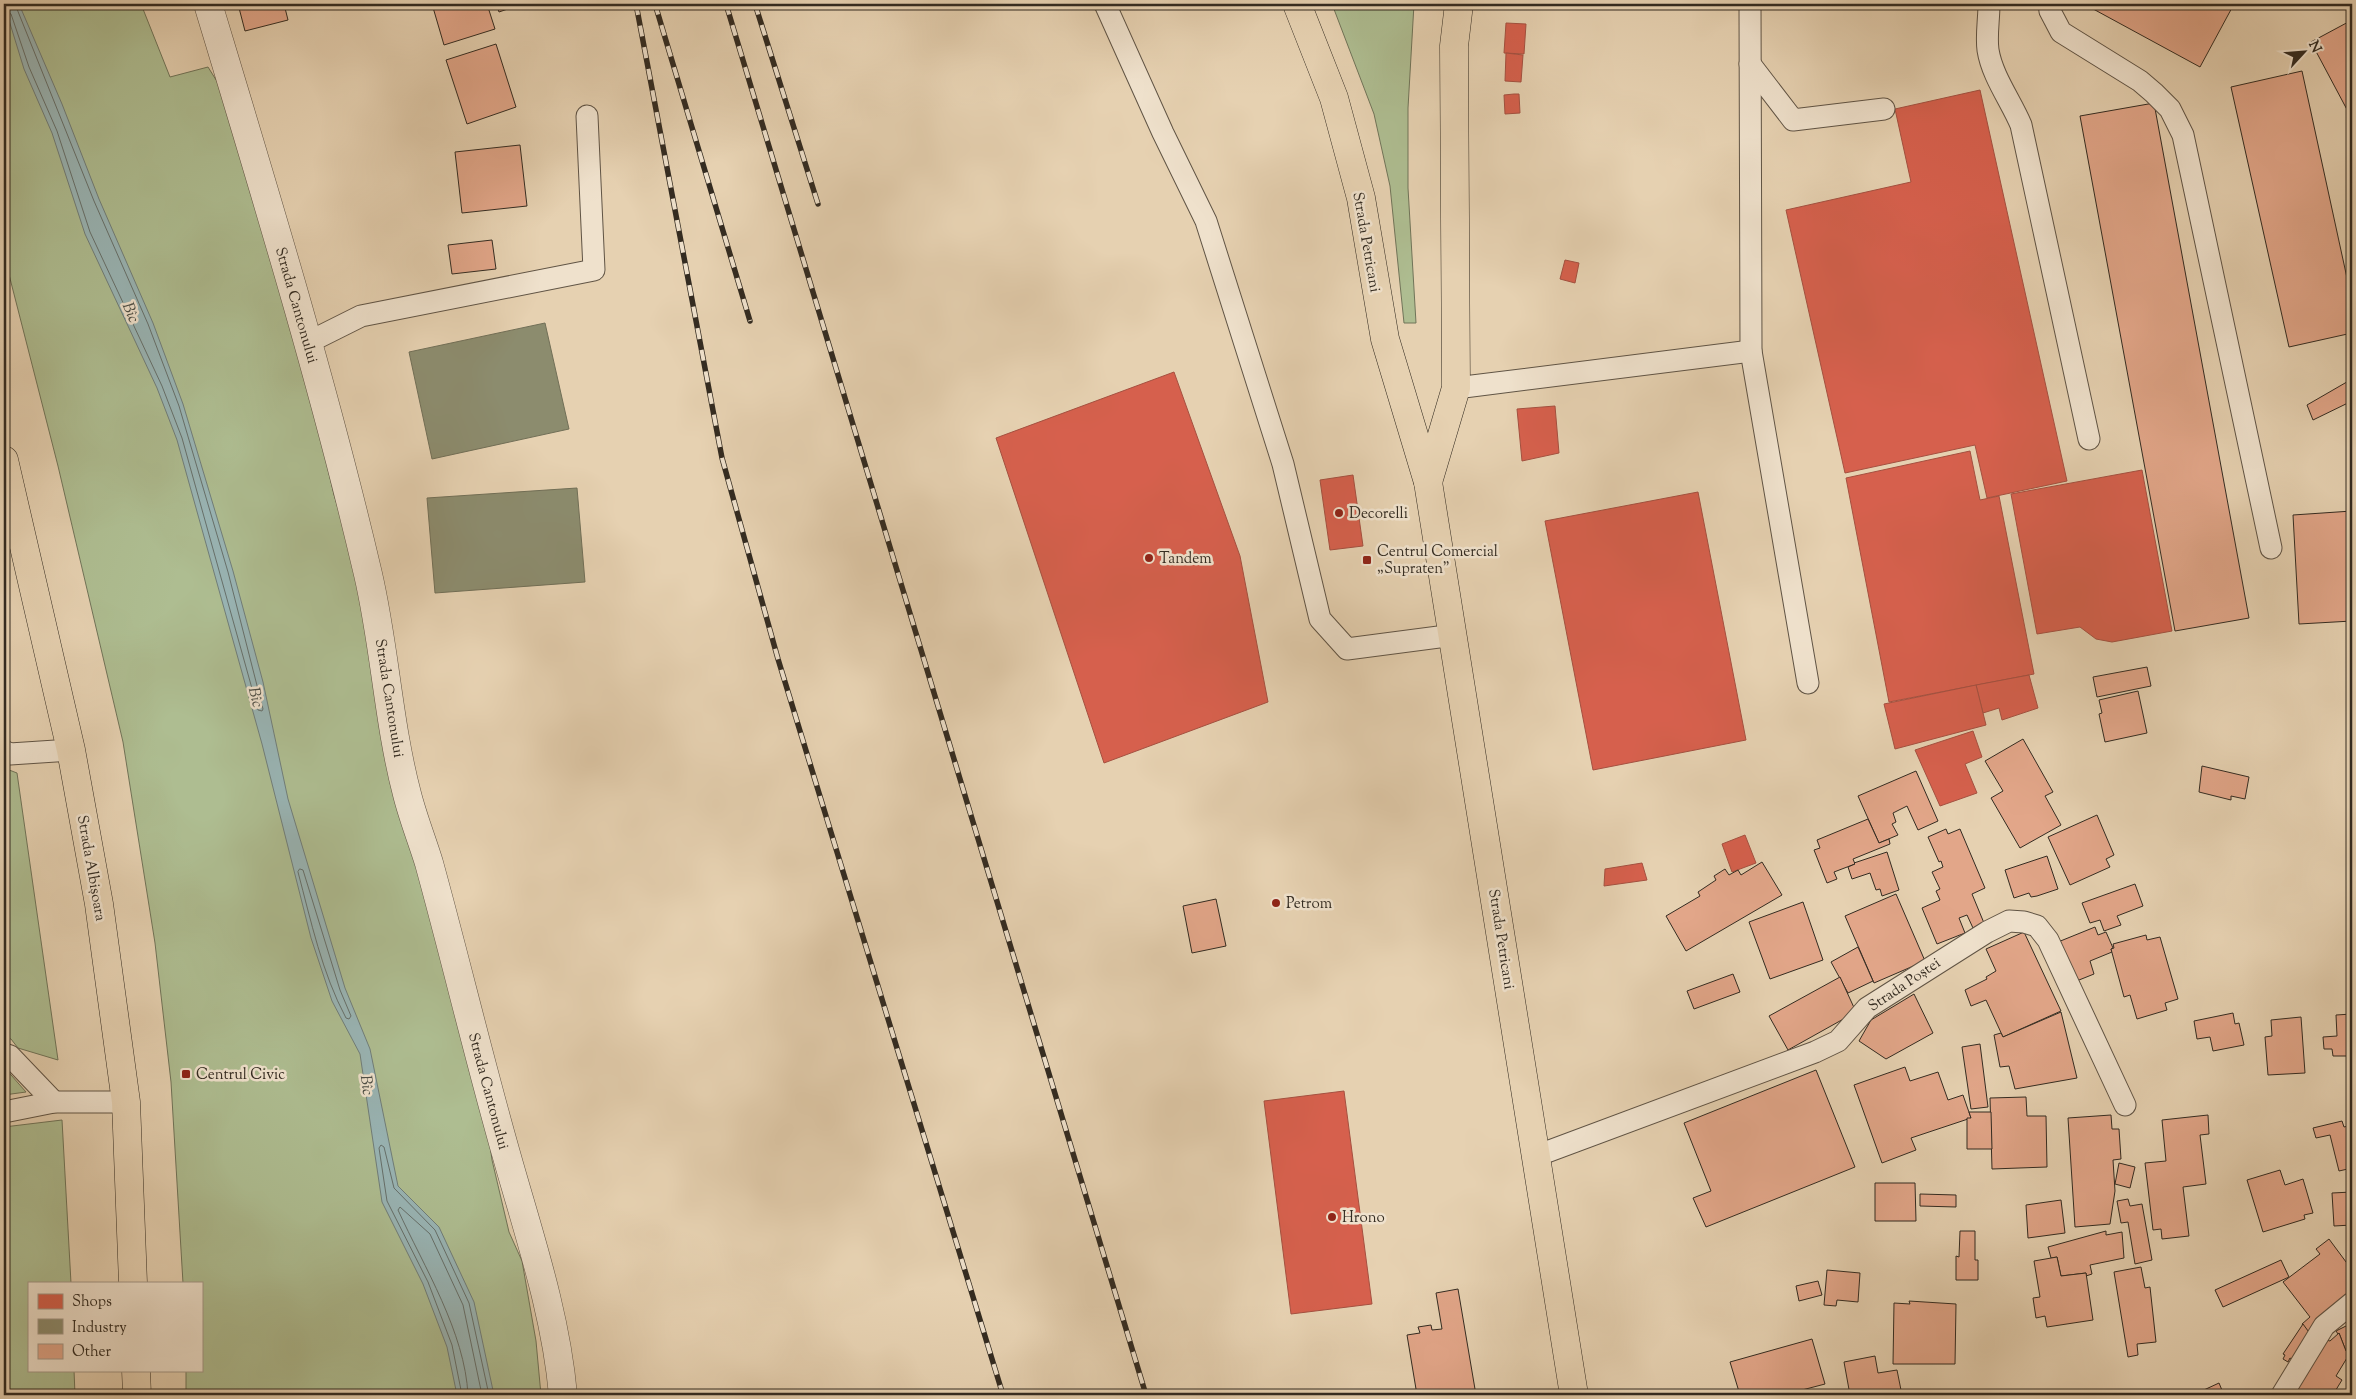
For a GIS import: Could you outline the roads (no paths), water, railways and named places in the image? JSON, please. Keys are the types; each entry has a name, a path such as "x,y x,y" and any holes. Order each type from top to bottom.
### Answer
{"main road":[{"name":"Strada Petricani","path":"1297,4 1336,107 1361,198 1385,339 1428,482 1454,635 1574,1395"},
{"name":"Strada Petricani","path":"1428,482 1456,388 1454,46 1459,4"},
{"name":"Strada Albișoara","path":"4,460 70,750 99,904 126,1102 133,1282"},
{"path":"136,1372 137,1395"}],"street":[{"name":"Strada Cantonului","path":"208,4 309,342 369,575 407,795 428,861 484,1077 540,1271 554,1332 563,1395"}],"lane":[{"path":"1106,4 1163,133 1206,221 1283,464 1320,619 1347,649 1454,635"},
{"path":"1750,4 1751,351 1808,683"},
{"path":"1989,4 1988,50 1994,70 2021,125 2089,439"},
{"path":"2049,4 2050,11 2061,32 2140,80 2170,109 2183,135 2272,548"},
{"path":"1750,64 1793,120 1884,109"},
{"path":"309,342 361,316 594,270 587,116"},
{"path":"1456,388 1751,351"},
{"path":"4,752 10,754 70,750"},
{"name":"Strada Poștei","path":"1536,1156 1815,1052 1838,1041 1866,1008 1965,945 2009,922 2024,922 2037,926 2048,940 2125,1105"},
{"path":"4,1054 10,1056 54,1102"},
{"path":"4,1112 54,1102 126,1102"},
{"path":"2282,1395 2324,1326 2352,1303"}],"water":[{"name":"Bîc","path":"4,4 19,4 62,104 99,199 153,323 183,404 233,571 263,682 288,799 345,988 370,1049 398,1186 439,1227 474,1302 494,1395 457,1395 447,1347 423,1284 382,1202 360,1054 332,1001 311,938 262,744 177,440 157,388 85,234 52,133 24,69"}],"railway":[{"path":"636,4 722,458 778,659 1003,1395"},
{"path":"655,4 750,321"},
{"path":"726,4 1146,1395"},
{"path":"755,4 818,204"}],"place":[{"name":"Decorelli","path":"1339,513"},
{"name":"Tandem","path":"1149,558"},
{"name":"Centrul Comercial „Supraten”","path":"1367,560"},
{"name":"Petrom","path":"1276,903"},
{"name":"Centrul Civic","path":"186,1074"},
{"name":"Hrono","path":"1332,1217"}]}
